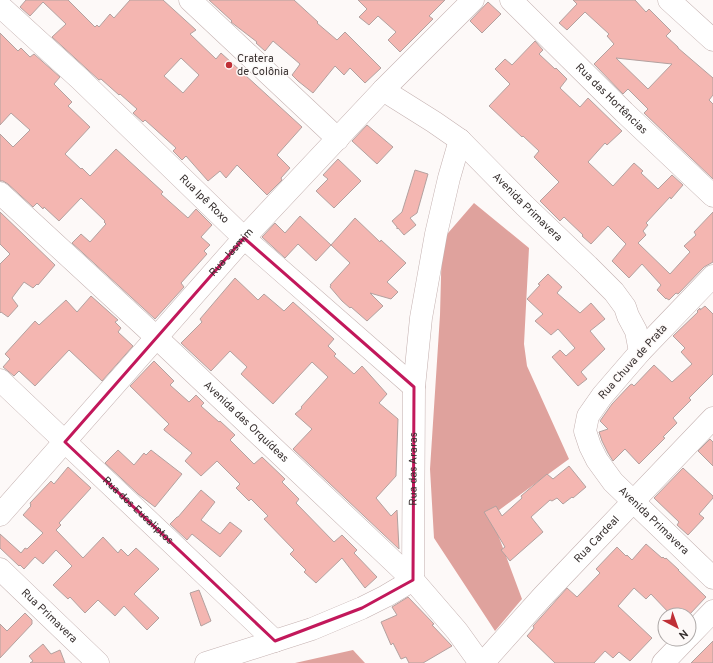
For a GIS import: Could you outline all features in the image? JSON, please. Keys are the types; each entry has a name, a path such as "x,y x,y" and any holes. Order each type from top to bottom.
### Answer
{"street":[{"path":"190,0 338,139"},
{"name":"Rua Jasmim","path":"0,515 244,238 383,90 473,0"},
{"name":"Rua das Hortências","path":"511,0 624,112 713,196"},
{"path":"669,0 713,40"},
{"name":"Rua Ipê Roxo","path":"0,6 86,85 244,238 414,387"},
{"name":"Avenida Primavera","path":"383,90 460,140 525,206 614,292 625,307 636,331 640,352"},
{"name":"Rua das Araras","path":"413,580 414,387 420,318 436,234 449,178 460,140"},
{"name":"Avenida das Orquídeas","path":"0,193 156,337 413,580 457,631 482,663"},
{"name":"Rua Chuva de Prata","path":"597,460 590,446 585,430 588,416 602,396 640,352 713,276"},
{"name":"Rua dos Eucaliptos","path":"0,380 275,641"},
{"name":"Rua Cardeal","path":"482,663 543,596 713,418"},
{"name":"Avenida Primavera","path":"597,460 613,482 713,578"},
{"name":"Rua Primavera","path":"0,569 98,663"},
{"path":"206,663 312,629 362,608 413,580"},
{"path":"697,628 713,611"},
{"path":"663,663 678,647"}],"highlighted area":[{"path":"244,238 414,387 413,580 362,608 275,641 65,442"}],"shaded area":[{"path":"474,203 529,248 524,344 527,366 569,459 491,516 522,599 495,631 434,538 430,469 440,315 442,240"},
{"path":"353,650 365,663 295,663"}],"building":[{"path":"26,0 68,0 95,27 97,25 99,27 110,14 114,18 130,0 163,0 196,30 190,34 216,59 221,53 302,127 277,155 290,168 281,178 282,180 267,195 237,165 226,178 220,171 208,181 186,156 182,160 173,151 176,148 145,120 143,122 133,113 137,109 101,79 99,80 52,37 66,24 43,2 30,16 20,7","holes":["181,58 199,75 183,93 164,76"]},
{"path":"209,0 294,0 337,40 345,32 381,68 365,83 350,68 344,75 335,66 313,93 292,75 300,64 273,41 265,51 256,43 257,42 231,22 232,21"},
{"path":"358,0 445,0 429,16 433,19 400,52 388,40 396,32 378,16 369,25 359,17 367,9"},
{"path":"573,0 635,0 646,12 649,9 671,31 666,36 678,48 713,78 713,95 709,100 713,104 713,179 644,113 648,109 628,89 623,94 594,64 614,44 607,36 609,34 585,12 567,30 559,23 577,4","holes":["616,58 672,64 648,89"]},
{"path":"488,2 501,14 482,33 470,21"},
{"path":"0,33 18,51 21,48 30,57 34,54 60,77 54,84 72,102 68,106 90,127 65,154 81,169 82,168 90,176 116,149 163,192 161,194 188,218 196,209 212,225 201,237 210,245 204,251 207,254 181,283 184,287 155,319 72,243 81,234 90,242 106,224 104,222 105,221 81,198 59,221 44,207 43,209 37,203 33,207 8,184 0,181 0,134 13,147 30,130 11,113 0,125"},
{"path":"535,41 543,50 539,54 567,79 560,88 580,107 588,98 622,131 607,145 605,143 588,162 613,186 634,163 643,171 641,173 658,189 672,175 683,185 646,223 648,225 643,231 646,235 638,243 670,274 690,252 684,246 696,235 694,232 713,212 713,262 704,267 678,294 676,293 669,300 657,290 661,285 642,264 629,278 612,261 626,244 608,226 591,244 564,217 560,221 540,201 559,182 534,157 539,151 489,106 510,84 495,69 505,59 512,65"},
{"path":"367,125 393,147 377,164 352,141"},
{"path":"338,159 361,181 334,208 316,191 328,179 323,175"},
{"path":"415,170 428,174 417,213 410,218 416,225 404,235 398,228 397,229 392,221 402,212"},
{"path":"0,212 55,265 38,285 37,284 33,288 24,282 12,298 18,306 8,317 1,312 0,313 0,264 10,254 0,244"},
{"path":"300,216 331,245 316,261 298,244 285,258 262,237 275,223 285,233"},
{"path":"355,218 380,242 381,240 406,263 387,282 398,292 391,299 370,293 383,306 367,321 342,301 330,287 330,285 350,263 331,245"},
{"path":"548,274 562,287 557,293 580,313 591,303 605,319 590,331 605,349 581,372 587,379 578,386 552,357 560,350 566,356 575,348 558,329 551,335 535,321 543,314 527,299 540,285 538,284"},
{"path":"235,278 258,300 264,294 284,311 293,302 334,339 328,346 336,354 334,356 354,374 362,366 387,394 379,403 398,419 396,476 376,498 391,516 397,510 399,549 293,449 312,429 295,414 302,408 301,407 328,377 312,362 273,404 241,374 247,367 230,351 211,371 181,343 202,322 200,319"},
{"path":"91,296 118,320 115,322 121,328 118,332 133,346 102,381 69,350 35,386 19,371 14,376 3,367 10,359 5,354 35,321 39,325 66,300 77,312"},
{"path":"705,306 713,314 713,374 689,398 691,400 673,418 677,423 663,437 665,438 639,464 625,449 613,461 602,441 599,432 608,429 600,421 612,404 630,385 632,384 634,386 654,365 672,382 692,364 681,352 685,348 673,336 698,312 697,311 700,308 700,310"},
{"path":"154,361 174,381 170,385 189,402 196,395 204,403 201,406 235,435 230,440 254,464 262,457 285,479 282,482 299,499 296,503 334,542 342,535 357,550 354,553 377,577 365,588 342,558 316,583 304,572 306,570 290,554 294,550 264,519 268,516 251,499 249,501 236,488 240,484 217,461 201,476 185,461 192,453 164,430 169,424 130,386"},
{"path":"710,439 713,442 713,466 698,451"},
{"path":"118,450 134,465 144,453 146,455 151,450 182,474 155,507 138,494 105,463"},
{"path":"569,466 586,487 563,504 557,498 552,501 550,500 531,517 543,532 510,561 501,550 505,547 484,512 496,506 502,516 522,498 521,496 547,474 553,479"},
{"path":"68,467 91,488 59,523 61,525 56,530 83,558 103,537 118,553 121,549 128,556 136,548 159,569 134,594 159,618 147,630 124,606 115,616 98,600 85,613 70,597 68,599 53,585 72,566 56,550 43,564 35,557 24,569 0,548 0,534 21,553 43,533 23,515 31,506 30,503 51,481 54,484"},
{"path":"683,468 713,496 713,498 699,514 704,518 688,535 677,525 679,522 654,498"},
{"path":"201,490 215,502 201,520 220,534 230,522 242,531 220,557 192,534 187,540 170,524"},
{"path":"646,544 662,558 666,558 706,597 697,607 663,607 651,594 646,599 634,588 618,606 652,638 630,661 619,652 613,658 605,651 594,663 555,663 527,636 534,628 533,626 567,588 577,597 600,573 596,569 617,547 632,560"},
{"path":"199,590 211,621 201,626 190,593"},
{"path":"408,597 434,624 432,625 452,646 423,663 409,663 406,657 401,659 393,643 391,645 381,622 397,615 392,607"},
{"path":"25,613 32,620 32,624 0,658 0,624 7,631"},
{"path":"713,641 713,663 691,663"},
{"path":"43,644 51,654 60,650 65,663 30,663 33,661 29,656"}],"place":[{"name":"Cratera de Colônia","path":"229,65"}]}
